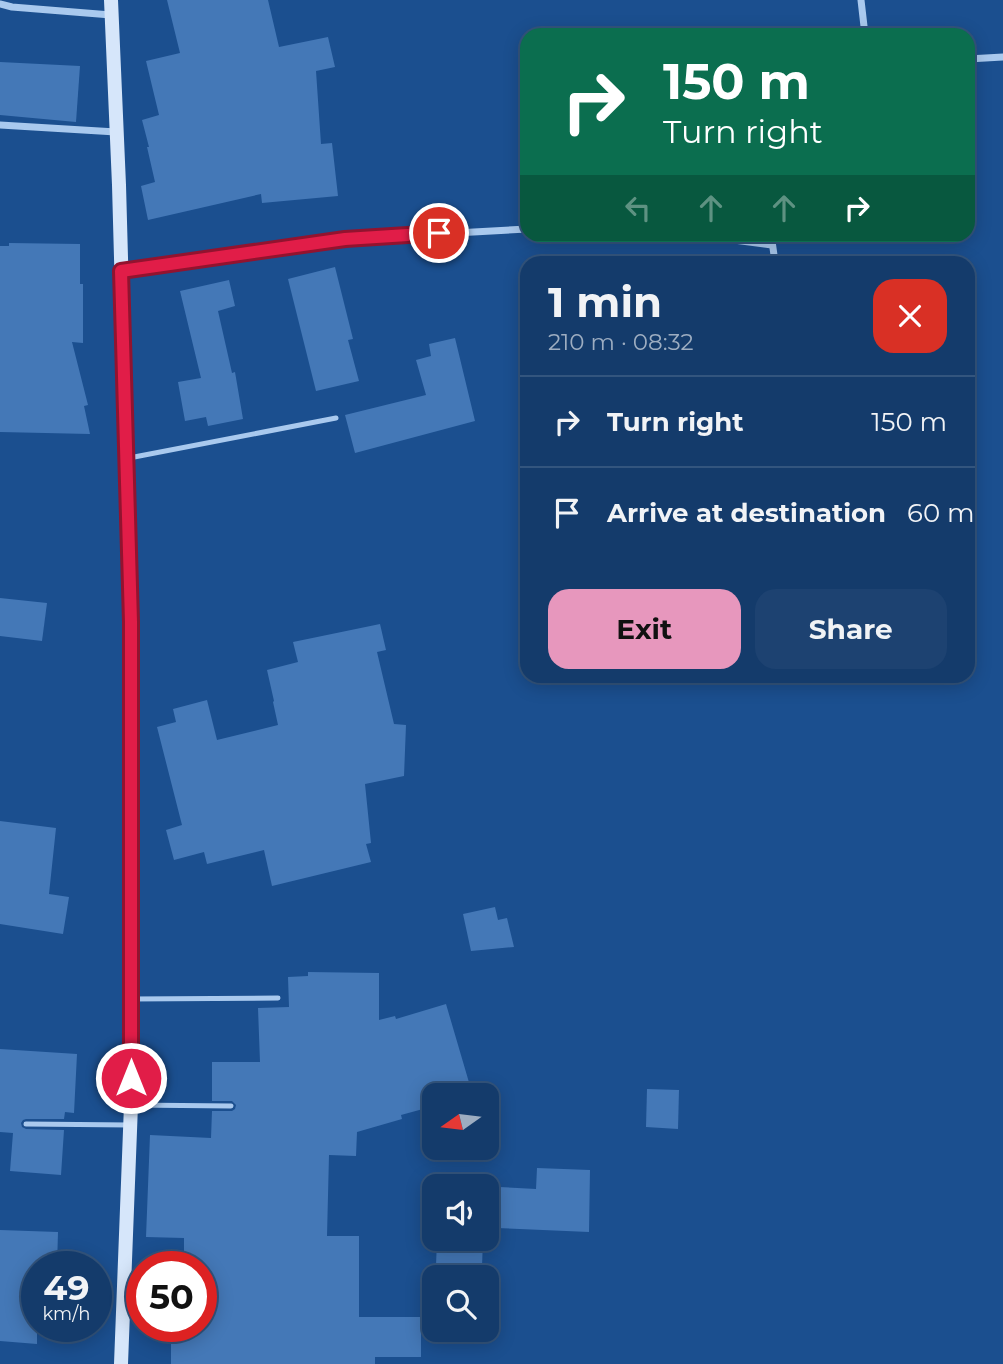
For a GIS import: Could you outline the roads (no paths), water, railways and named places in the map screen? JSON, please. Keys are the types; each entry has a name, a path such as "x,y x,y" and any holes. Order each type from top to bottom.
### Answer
{"main road":[{"path":"111,0 131,622 131,1104 121,1364"}],"street":[{"path":"861,0 864,28"},
{"path":"0,4 111,15"},
{"path":"975,59 1003,57"},
{"path":"0,125 116,132"},
{"path":"121,271 345,239 520,229"},
{"path":"749,242 772,245"},
{"path":"772,242 774,256"}],"lane":[{"path":"126,458 336,418"},
{"path":"131,999 278,998"},
{"path":"131,1104 231,1106"},
{"path":"26,1124 130,1125"}]}
